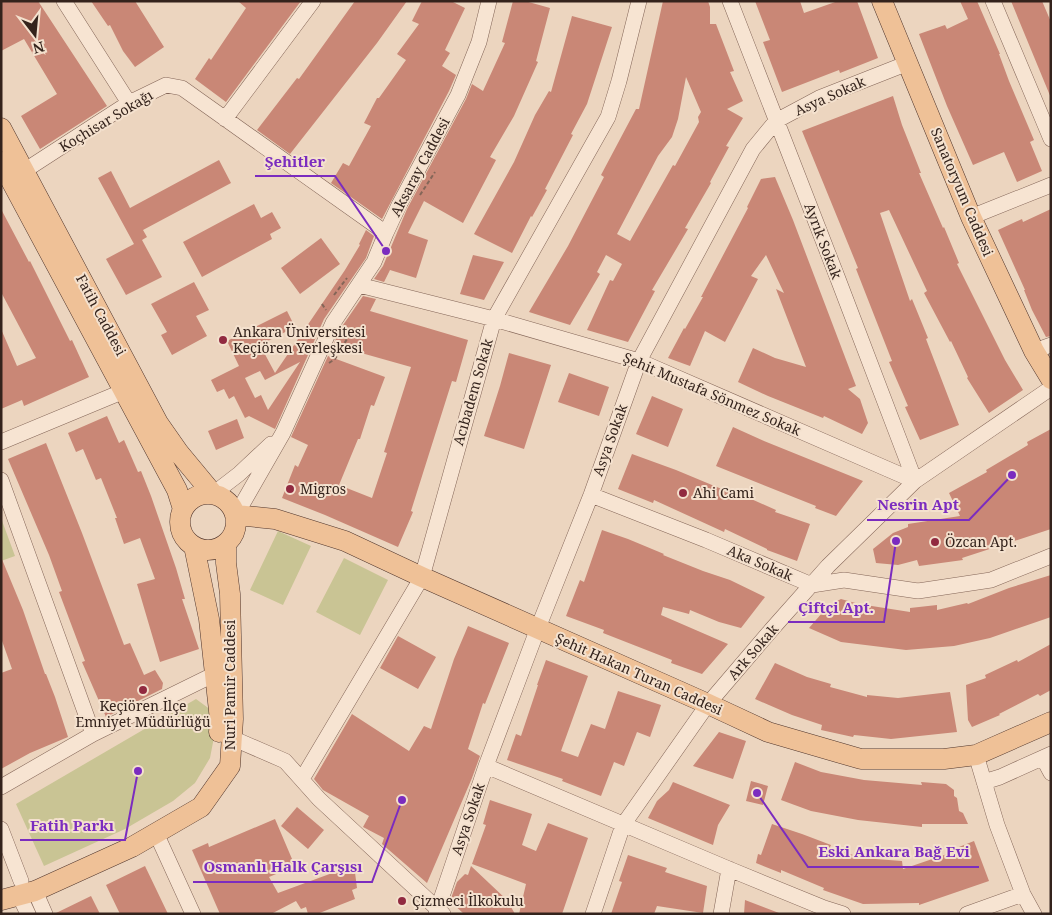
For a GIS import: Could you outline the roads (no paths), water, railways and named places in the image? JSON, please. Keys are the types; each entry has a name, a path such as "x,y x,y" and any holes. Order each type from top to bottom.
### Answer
{"main road":[{"name":"Sanatoryum Caddesi","path":"882,1 971,217 1043,348 1051,379"},
{"name":"Fatih Caddesi","path":"1,128 158,423 212,494"},
{"name":"Fatih Caddesi","path":"1,162 177,490 183,509"},
{"path":"204,494 212,494 227,501 233,507 236,515 235,530 226,544 210,550 194,546 187,541 180,526 183,509 187,502 204,494"},
{"name":"Şehit Hakan Turan Caddesi","path":"236,515 275,520 345,541 768,732 861,759 944,760 976,755 1051,722"},
{"name":"Nuri Pamir Caddesi","path":"15,890 132,847 201,807 230,766 233,719 230,594 226,544"},
{"name":"Nuri Pamir Caddesi","path":"15,890 126,835 192,798 217,761 220,720 209,619 194,546"}],"street":[{"path":"64,1 129,103"},
{"path":"225,119 313,1"},
{"name":"Aksaray Caddesi","path":"236,515 282,433 354,279 374,262 386,233 458,95 478,42 489,1"},
{"name":"Acıbadem Sokak","path":"302,779 422,577 494,319 608,117 619,81 638,1"},
{"name":"Ayrık Sokak","path":"730,1 915,481"},
{"path":"993,1 1051,139"},
{"name":"Asya Sokak","path":"439,912 486,766 591,495 639,361 753,149 776,121 819,98 908,63"},
{"name":"Koçhisar Sokağı","path":"24,171 129,103 166,85 182,88 386,233"},
{"path":"971,217 1051,185"},
{"name":"Şehit Mustafa Sönmez Sokak","path":"354,279 639,361 915,481"},
{"name":"Ark Sokak","path":"593,914 623,825 708,704 828,566 915,481 1051,388"},
{"path":"1,442 124,391"},
{"path":"212,494 240,474 282,433"},
{"path":"1,480 93,734"},
{"name":"Aka Sokak","path":"591,495 706,540 812,585"},
{"path":"812,585 844,580 918,591 991,580 1051,556"},
{"path":"1,787 93,734 215,674"},
{"path":"232,738 285,761 319,799 439,912"},
{"path":"976,755 997,825 1024,894 1034,914"},
{"path":"984,782 1047,756 1051,773"},
{"path":"486,766 729,869 843,914"},
{"path":"1,829 15,890 28,914"},
{"path":"156,833 193,914"},
{"path":"721,914 729,869"},
{"path":"15,890 45,914"},
{"path":"967,914 1024,894"}],"place":[{"name":"Şehitler","path":"386,251"},
{"name":"Ankara Üniversitesi Keçiören Yerleşkesi","path":"223,340"},
{"name":"Nesrin Apt","path":"1012,475"},
{"name":"Migros","path":"290,489"},
{"name":"Ahi Cami","path":"683,493"},
{"name":"Çiftçi Apt.","path":"896,541"},
{"name":"Özcan Apt.","path":"935,542"},
{"name":"Keçiören İlçe Emniyet Müdürlüğü","path":"143,690"},
{"name":"Fatih Parkı","path":"138,771"},
{"name":"Eski Ankara Bağ Evi","path":"757,793"},
{"name":"Osmanlı Halk Çarşısı","path":"402,800"},
{"name":"Çizmeci İlkokulu","path":"402,901"}]}
